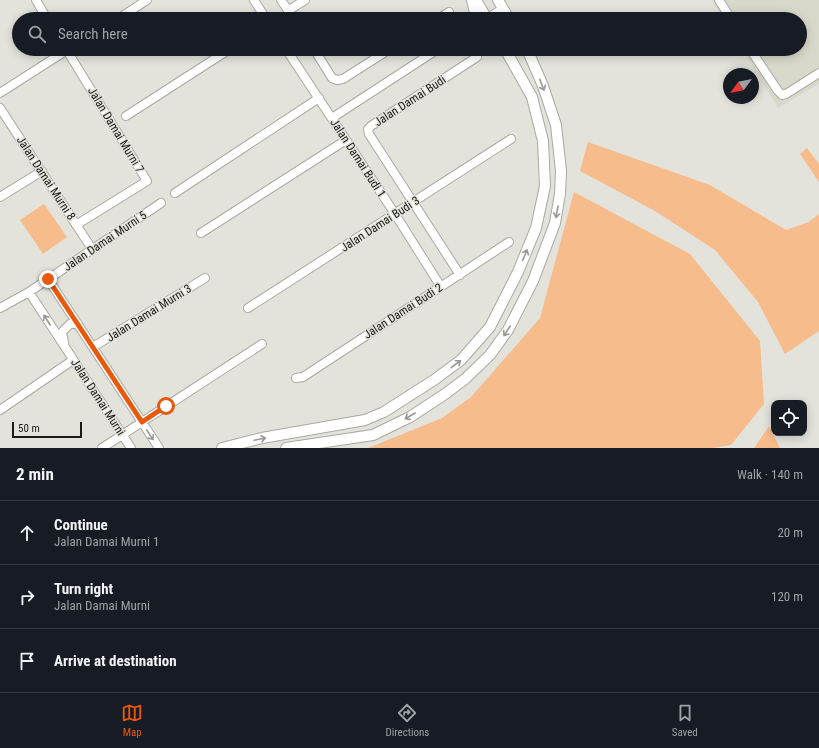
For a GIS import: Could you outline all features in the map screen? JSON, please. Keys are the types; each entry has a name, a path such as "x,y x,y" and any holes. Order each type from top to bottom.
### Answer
{"street":[{"path":"36,0 44,12"},
{"path":"129,12 147,0"},
{"path":"254,0 262,12"},
{"path":"282,0 289,10 305,0"},
{"path":"472,0 474,12"},
{"path":"476,0 482,12"},
{"path":"498,0 505,12"},
{"path":"719,0 727,12"},
{"path":"498,12 503,9"},
{"path":"0,93 58,56"},
{"name":"Jalan Damai Murni 7","path":"71,56 147,181 76,225"},
{"path":"126,116 219,56"},
{"name":"Jalan Damai Budi 1","path":"291,56 395,214 441,287"},
{"path":"318,56 332,78 337,80 343,78 379,56"},
{"path":"332,118 427,56"},
{"path":"222,448 262,438 365,420 384,412 405,400 461,360 490,327 518,272 536,228 545,186 543,141 532,97 509,56"},
{"path":"286,448 373,435 410,417 465,379 490,355 508,330 533,281 555,223 560,194 561,172 556,125 543,86 529,56"},
{"path":"755,56 782,95 819,73"},
{"name":"Jalan Damai Budi","path":"460,275 369,134 368,129 476,57"},
{"path":"175,193 319,98"},
{"name":"Jalan Damai Murni 8","path":"0,108 92,249"},
{"path":"201,234 346,140"},
{"name":"Jalan Damai Budi 3","path":"248,308 511,140"},
{"path":"0,197 42,171"},
{"name":"Jalan Damai Murni 5","path":"0,308 29,292 161,203"},
{"name":"Jalan Damai Budi 2","path":"296,378 303,377 509,242"},
{"name":"Jalan Damai Murni 3","path":"93,347 206,278"},
{"name":"Jalan Damai Murni","path":"48,279 159,448"},
{"name":"Jalan Damai Murni","path":"29,292 131,448"},
{"name":"Jalan Damai Murni","path":"64,346 62,332 70,324 78,324"},
{"path":"102,448 262,344"},
{"path":"0,410 74,360"},
{"path":"434,380 445,394"}],"shaded area":[{"path":"712,0 819,0 819,84 778,108 759,77 759,68 754,68 746,56 807,56 807,12 719,12"},
{"path":"588,142 710,185 786,230 809,222 819,214 819,331 785,354 758,302 715,250 655,211 580,171"},
{"path":"807,148 819,164 819,182 800,154"},
{"path":"574,192 690,254 760,341 764,404 731,445 713,448 368,448 442,418 471,397 540,318"},
{"path":"44,204 67,237 43,254 20,220"},
{"path":"769,426 771,436 774,436 780,448 754,448"}],"route":[{"path":"48,279 142,422 166,406"}]}
